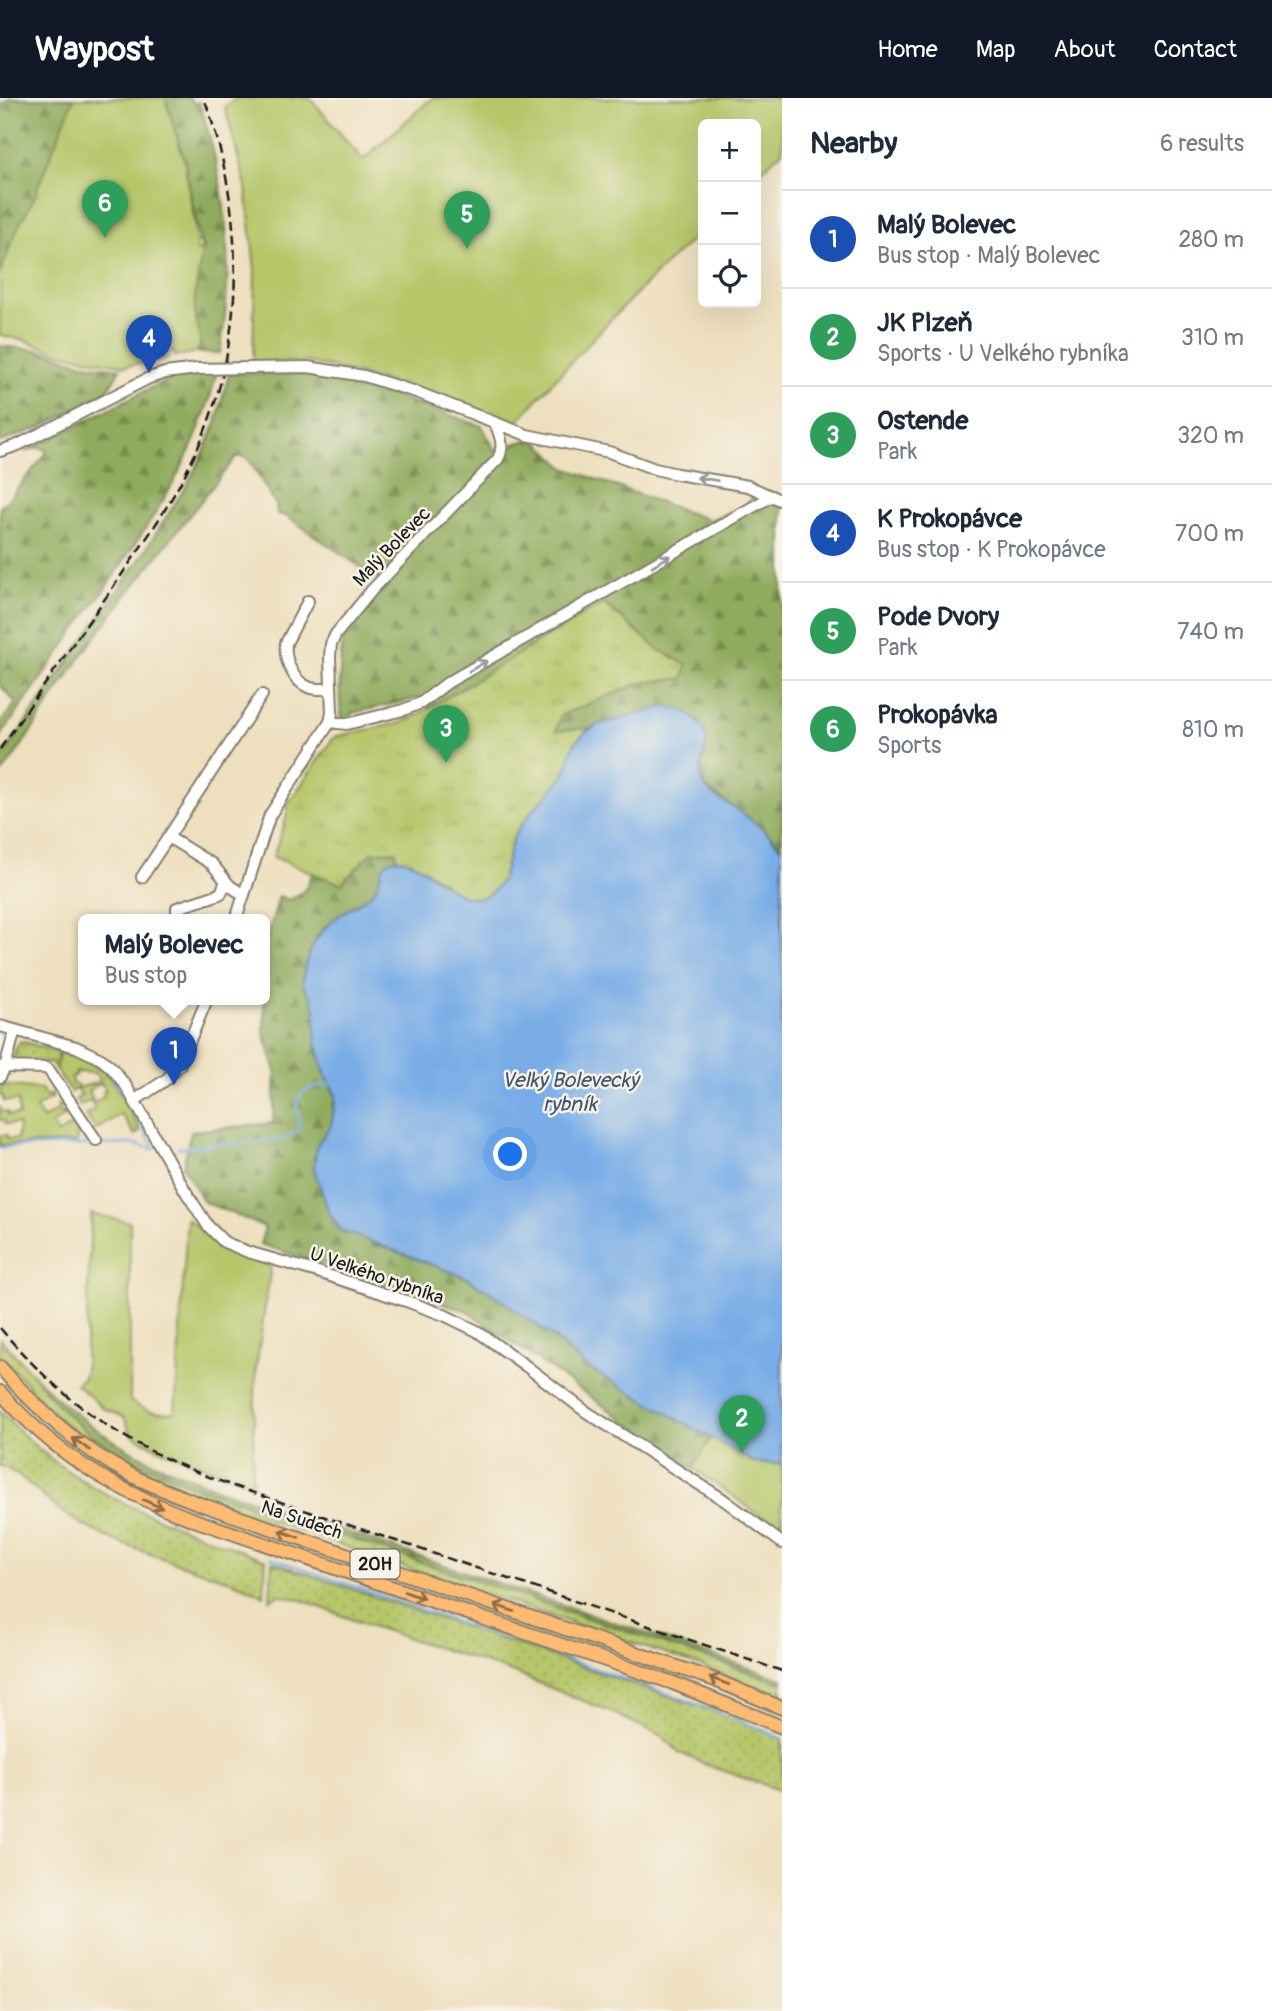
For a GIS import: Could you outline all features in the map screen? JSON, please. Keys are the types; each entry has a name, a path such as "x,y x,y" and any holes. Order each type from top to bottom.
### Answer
{"main road":[{"name":"Na Sudech","path":"0,1367 64,1432 99,1457 153,1486 715,1680 782,1708"},
{"name":"Na Sudech","path":"0,1392 32,1425 74,1460 146,1501 197,1521 673,1683 782,1727"}],"street":[{"path":"0,452 19,445 149,378 165,373 197,369 308,367 364,376 419,393 527,435 609,452 655,469 748,486 777,499"},
{"name":"Malý Bolevec","path":"330,722 331,644 336,634 372,590 498,459 502,440 495,423"},
{"path":"238,914 270,816 330,722 347,724 421,703 447,683 777,499"},
{"path":"307,601 286,643 288,662 299,681 306,686 331,690"},
{"path":"142,877 262,695"},
{"path":"168,837 212,864 236,891 244,895"},
{"path":"179,914 177,908 221,893 226,881"},
{"path":"134,1101 167,1079 180,1064 205,1005"},
{"name":"U Velkého rybníka","path":"0,1026 62,1042 101,1059 111,1068 134,1101 186,1192 208,1226 223,1242 410,1302 469,1327 517,1359 585,1411 724,1500 782,1543"},
{"path":"15,1030 2,1070 49,1070 96,1139"}],"green space":[{"path":"10,98 79,98 182,349 175,356 174,351 168,353 168,358 125,366 0,331 0,106"},
{"path":"74,98 165,98 185,164 197,250 202,252 195,302 200,344 195,352 175,356 174,351 168,353 168,358 125,366 55,352 24,340 0,335 0,273 19,225 38,191"},
{"path":"165,98 190,98 195,104 199,102 217,166 228,257 225,320 220,353 200,353 178,341 188,321 202,252 185,164"},
{"path":"236,98 310,98 363,160 432,98 782,98 782,151 761,171 761,119 698,119 698,234 608,322 518,421 512,423 424,391 308,362 253,362 255,270 246,187 225,107"},
{"path":"0,346 38,350 84,364 120,369 107,392 42,427 0,442"},
{"path":"304,373 342,378 482,426 495,450 527,440 537,441 565,468 709,520 746,506 755,493 782,501 782,849 772,837 705,787 699,769 705,752 680,709 663,707 591,728 555,731 561,715 640,683 683,677 687,665 659,650 605,604 429,709 420,698 352,713 351,720 342,719 340,674 346,630 388,586 286,516 277,514 276,505 245,457 236,457 139,579 83,654 13,759 2,773 0,772 0,759 139,560 188,483 216,423 229,374"},
{"path":"216,374 197,434 169,490 119,568 0,737 0,723 16,703 0,685 0,507 45,455 46,449 36,448 24,452 170,378"},
{"path":"604,604 659,650 687,665 683,678 640,683 561,715 556,731 591,728 574,743 583,772 476,921 442,881 404,860 397,859 396,851 372,852 341,884 273,857 286,819 288,804 337,736 401,723 410,717 411,719"},
{"path":"397,851 397,859 390,861 374,892 343,913 317,937 303,986 312,998 316,1010 316,1043 325,1074 336,1096 331,1125 317,1145 371,1242 465,1277 553,1337 588,1368 711,1438 693,1468 467,1311 260,1244 265,1227 204,1202 183,1167 191,1131 273,1123 276,1071 264,1033 264,1005 270,1005 270,928 279,896 289,900 302,892 312,872 341,883 372,852"},
{"path":"21,1041 59,1052 56,1070 52,1063 13,1061 16,1047"},
{"path":"59,1052 89,1063 105,1073 120,1093 140,1131 135,1135 121,1114 96,1130 86,1115 95,1109 91,1102 94,1103 104,1096 103,1092 106,1090 101,1083 88,1091 93,1099 80,1106 76,1099 82,1095 77,1090 100,1080 95,1073 76,1072 75,1076 72,1076 72,1084 78,1087 71,1092 56,1070"},
{"path":"1,1085 41,1089 46,1097 52,1094 53,1097 36,1108 43,1119 58,1110 61,1114 68,1109 65,1105 59,1108 57,1106 65,1101 70,1109 65,1116 52,1124 58,1134 78,1121 81,1130 77,1135 77,1143 0,1145 0,1135 17,1139 19,1126 0,1120 0,1106 1,1111 8,1112 8,1115 19,1115 18,1101 3,1101 3,1096 0,1096"},
{"path":"91,1214 130,1222 130,1401 152,1411 175,1412 187,1219 224,1248 271,1266 256,1368 252,1484 157,1448 131,1434 124,1417 104,1409 76,1384 85,1371"},
{"path":"0,1339 77,1423 191,1485 782,1683 782,1699 698,1665 386,1561 164,1483 104,1453 54,1415 0,1354"},
{"path":"782,1384 782,1531 693,1468 711,1438"},
{"path":"44,1386 105,1435 132,1452 174,1471 222,1490 782,1679 782,1683 191,1485 102,1442 68,1415 45,1391"},
{"path":"0,1411 51,1459 101,1491 155,1517 266,1560 264,1596 225,1579 122,1544 65,1514 18,1475 0,1466"},
{"path":"272,1562 734,1718 782,1739 782,1791 709,1766 680,1753 662,1736 611,1712 509,1671 353,1620 305,1601 279,1595 270,1600"}],"water":[{"name":"Velký Bolevecký rybník","path":"663,707 686,712 702,727 707,743 701,775 707,789 756,823 782,849 782,1464 755,1463 588,1368 553,1337 465,1277 340,1230 329,1213 314,1169 317,1145 331,1125 336,1096 325,1074 316,1043 315,1009 312,998 303,986 303,975 313,946 325,928 372,893 383,867 391,860 410,862 466,897 478,898 489,894 503,876 511,845 519,828 564,775 574,745 581,737 598,725"}],"waterway":[{"path":"44,1045 81,1055"},
{"path":"94,1061 112,1076 155,1149"},
{"path":"178,1148 283,1139 299,1130 297,1107 300,1096 309,1089 332,1084"},
{"path":"0,1147 134,1144 155,1149"},
{"path":"271,1558 706,1707 782,1738"}],"railway":[{"path":"0,749 166,508 195,454 212,411 232,322 235,277 228,186 218,141 204,98"},
{"path":"0,1328 53,1384 80,1406 109,1427 170,1460 242,1489 782,1671"}],"place":[{"name":"Prokopávka","path":"105,238"},
{"name":"Pode Dvory","path":"467,249"},
{"name":"K Prokopávce","path":"149,373"},
{"name":"Ostende","path":"446,763"},
{"name":"Malý Bolevec","path":"174,1085"},
{"name":"JK Plzeň","path":"742,1453"}]}
